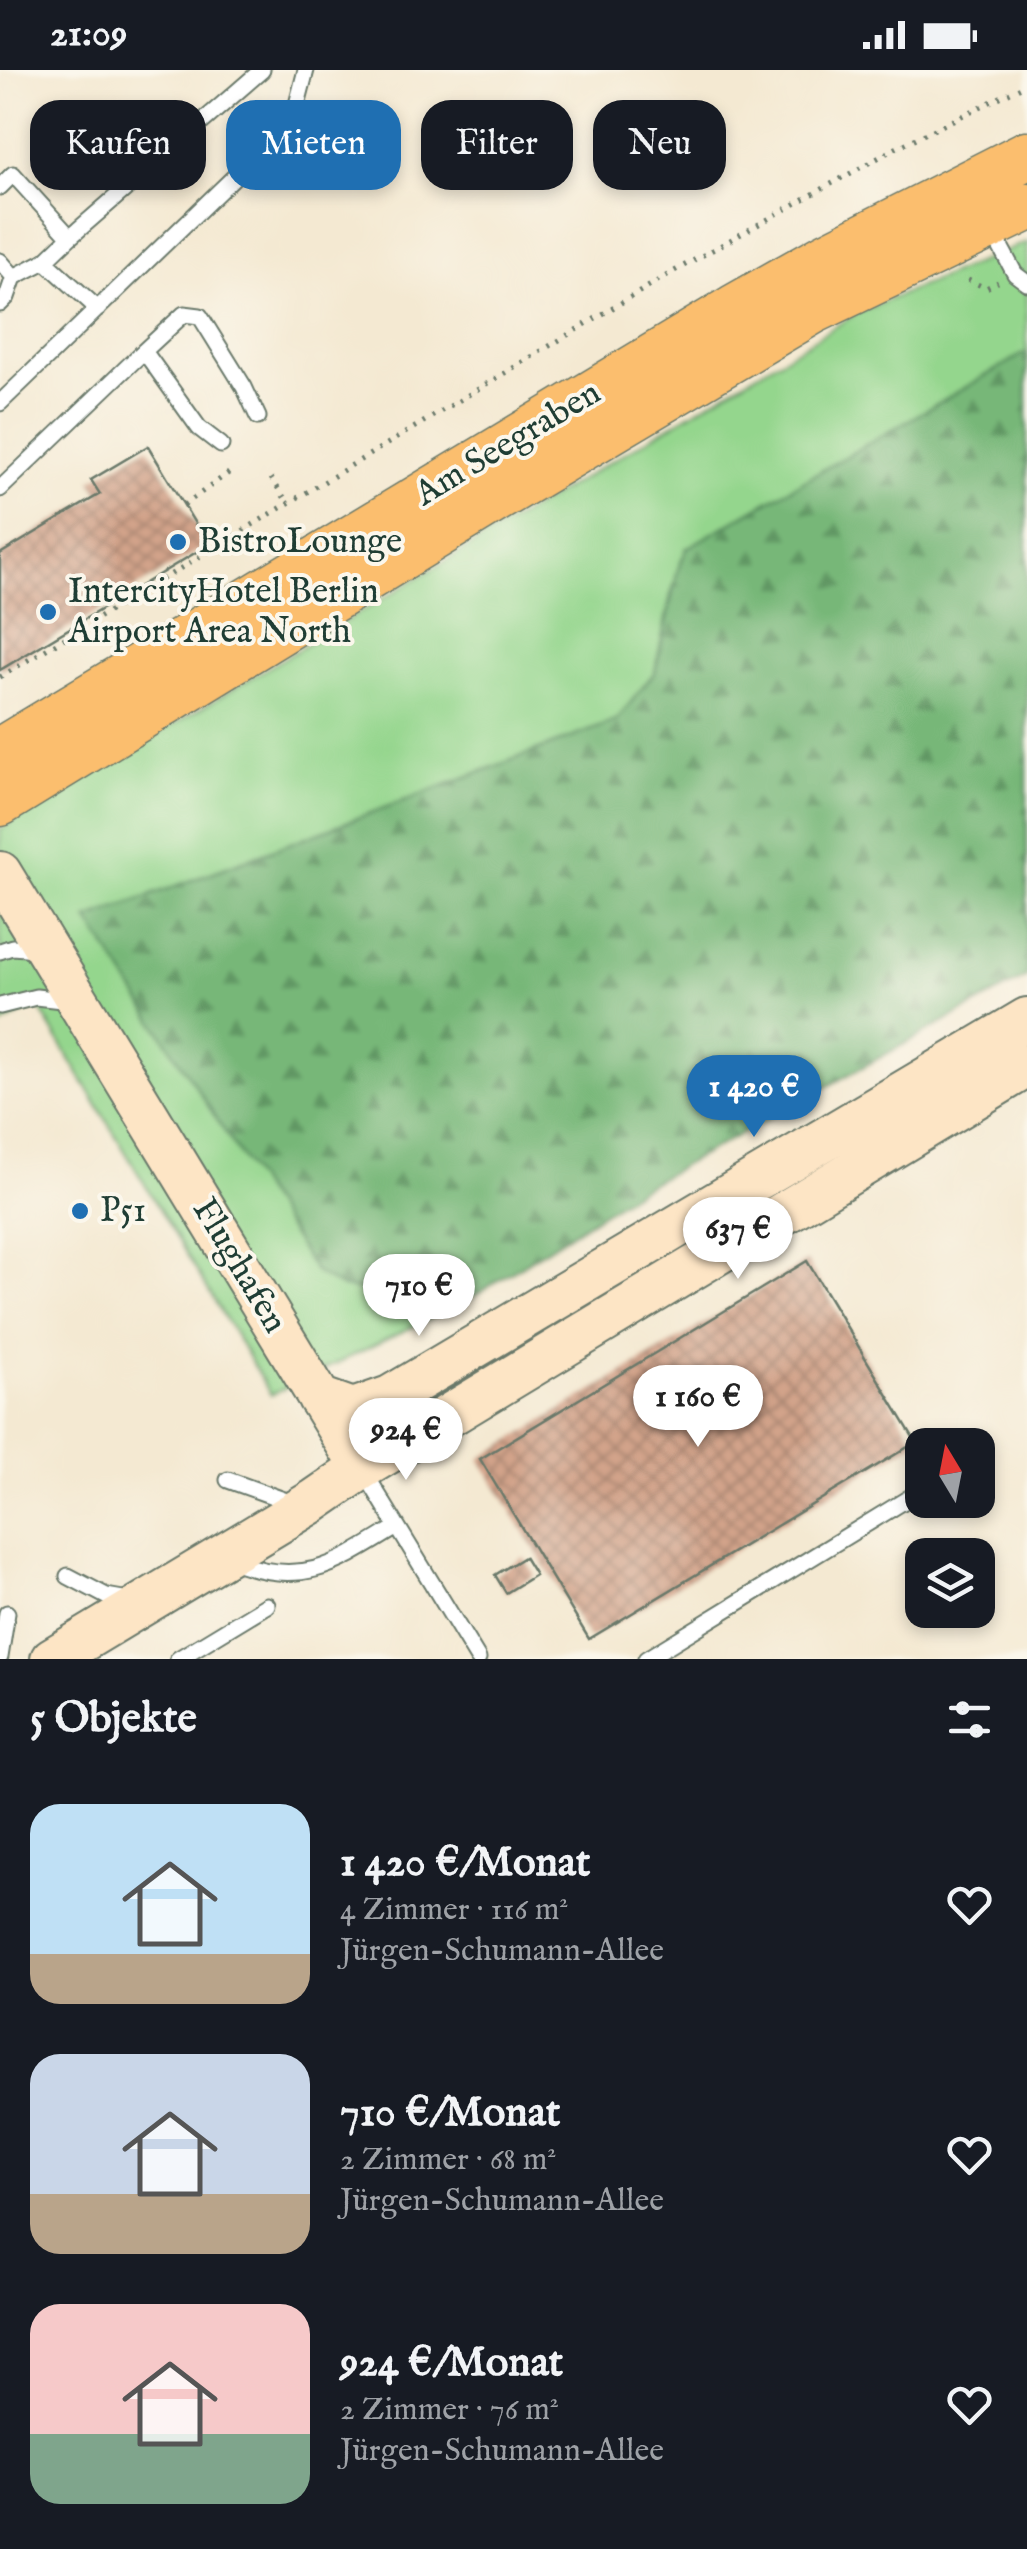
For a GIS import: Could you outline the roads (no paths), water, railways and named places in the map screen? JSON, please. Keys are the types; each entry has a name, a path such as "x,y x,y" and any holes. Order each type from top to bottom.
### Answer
{"main road":[{"name":"Am Seegraben","path":"0,752 734,309 826,257 1027,155"},
{"name":"Am Seegraben","path":"0,802 812,310 1008,216"}],"street":[{"name":"Flughafen","path":"0,873 362,1468"},
{"path":"320,1398 353,1410 390,1397 1027,1019"},
{"path":"66,1655 362,1468 1027,1066"}],"lane":[{"path":"0,304 8,297 14,278 45,261 262,70"},
{"path":"0,403 292,120 306,70"},
{"path":"0,187 12,174 70,237"},
{"path":"1008,216 1015,274 1027,282"},
{"path":"0,261 14,278"},
{"path":"45,261 98,309"},
{"path":"0,490 184,314 200,316 258,416"},
{"path":"144,350 199,428 221,445"},
{"path":"0,951 48,950"},
{"path":"0,1006 36,997 79,1002"},
{"name":"Flughafen","path":"362,1468 478,1659"},
{"path":"228,1480 303,1507"},
{"path":"646,1659 905,1500"},
{"path":"222,1556 253,1569 302,1572 330,1567 397,1527"},
{"path":"68,1576 106,1596 144,1604"},
{"path":"178,1659 267,1606"},
{"path":"0,1657 7,1613"}],"place":[{"name":"BistroLounge","path":"178,542"},
{"name":"IntercityHotel Berlin Airport Area North","path":"48,612"},
{"name":"P51","path":"80,1211"}]}
